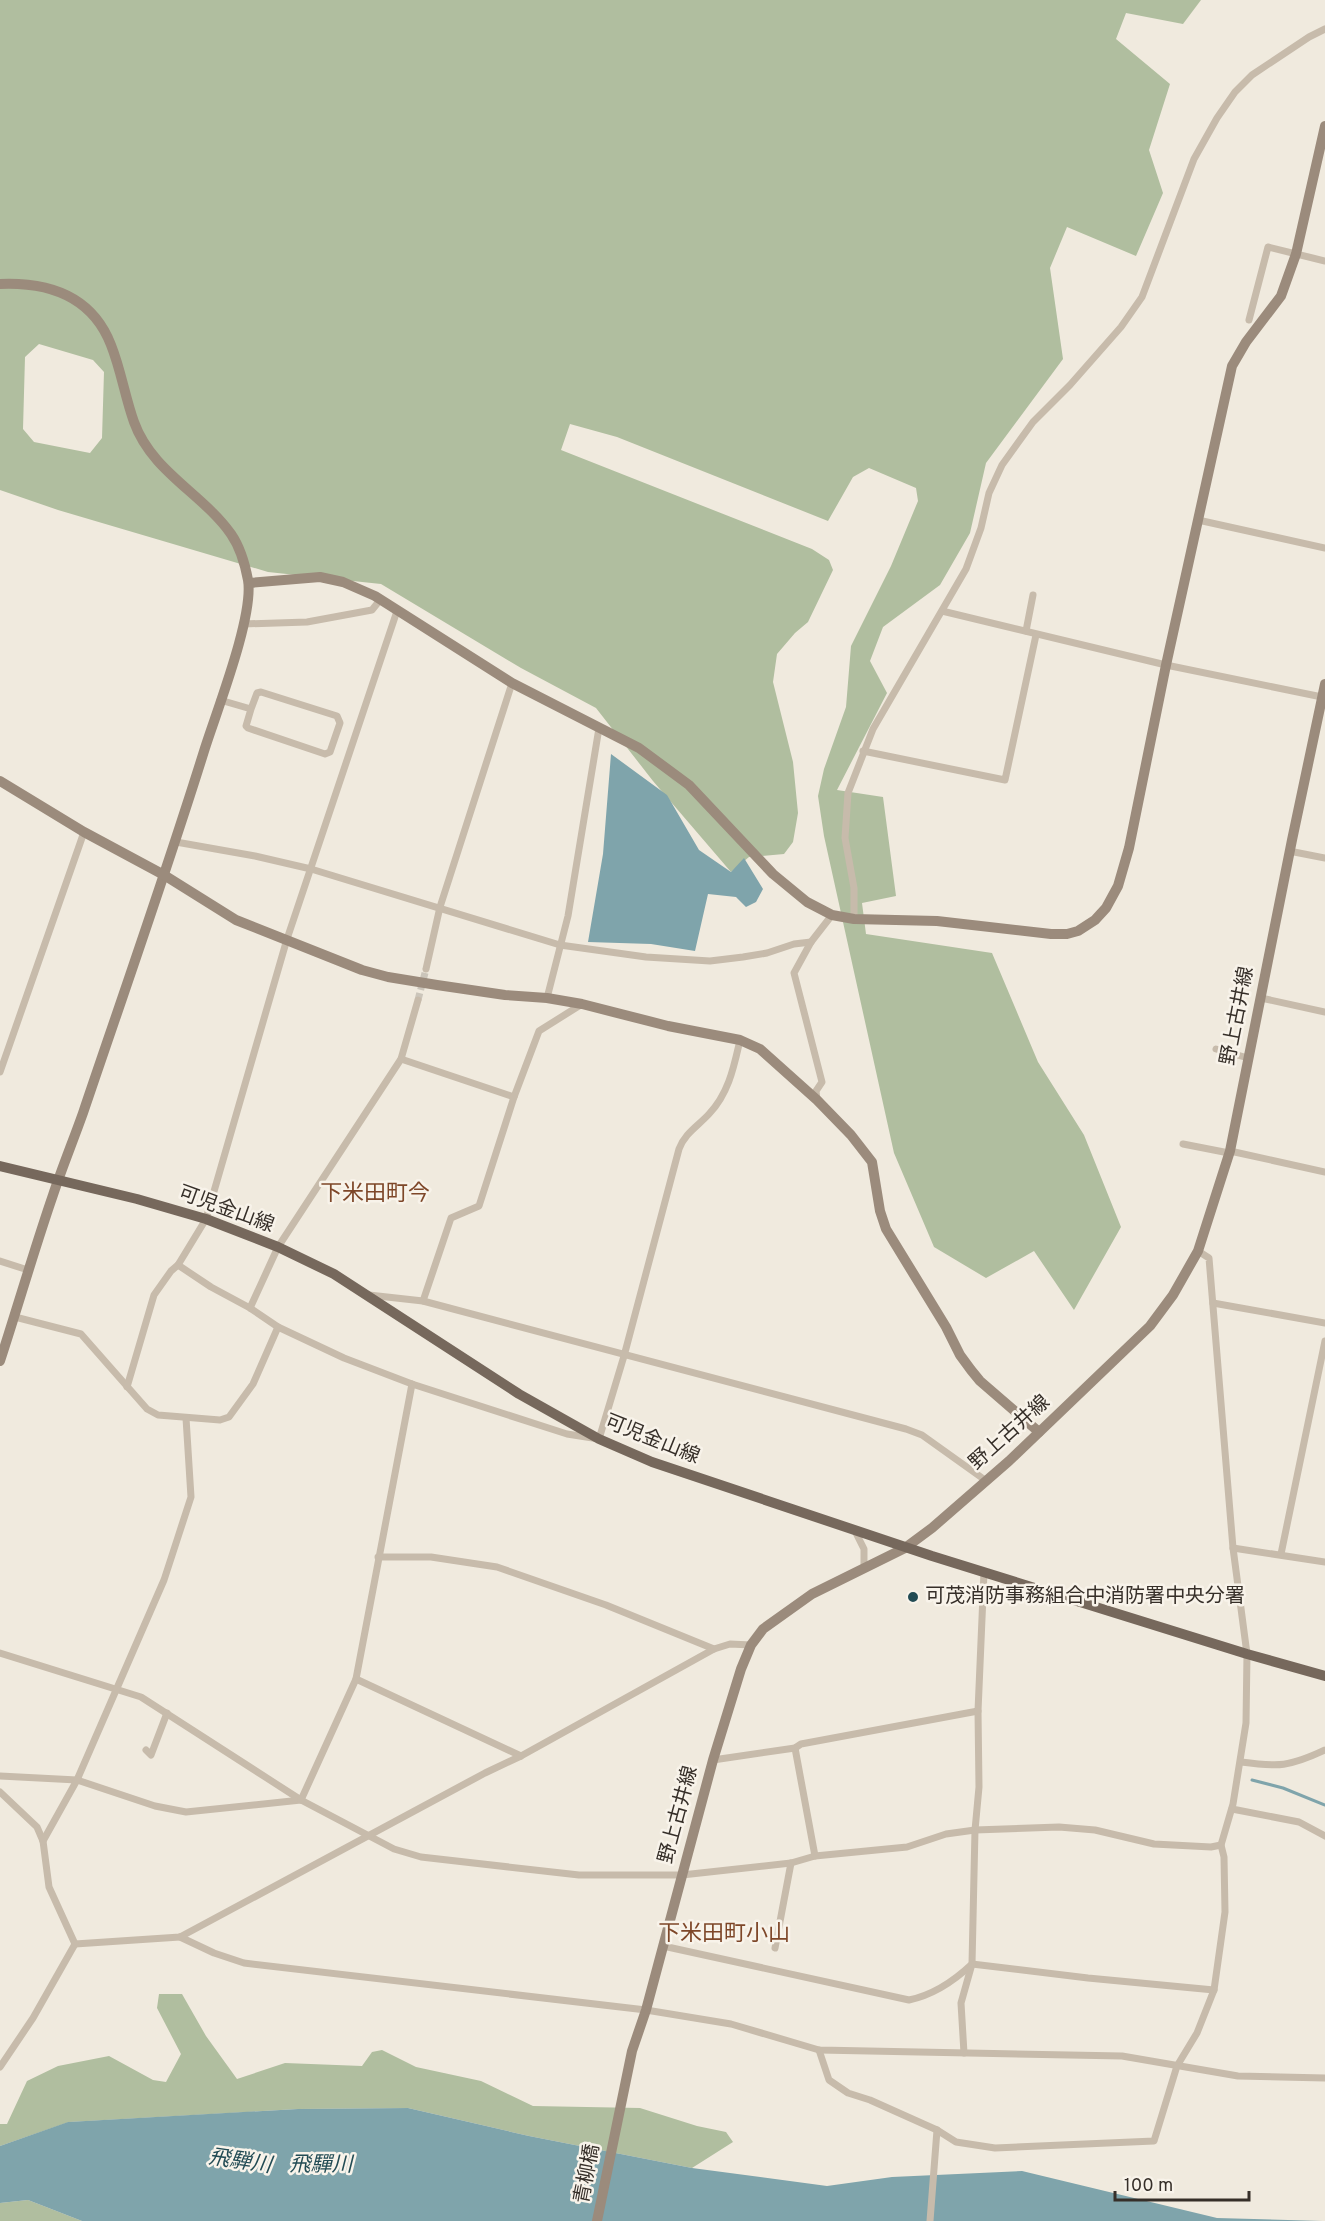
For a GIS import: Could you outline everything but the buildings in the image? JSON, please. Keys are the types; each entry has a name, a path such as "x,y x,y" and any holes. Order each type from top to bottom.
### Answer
{"main road":[{"name":"可児金山線","path":"0,1166 137,1199 206,1219 278,1248 334,1274 519,1394 599,1439 678,1472 905,1548 1325,1676"}],"street":[{"path":"854,919 854,888 845,838 848,793 873,729 966,569 981,528 989,493 1002,465 1033,422 1070,385 1120,327 1142,297 1194,159 1235,92 1252,75 1325,29"},
{"path":"249,583 320,577 343,582 380,600 512,683 639,748 689,785 773,874 807,902 832,915 854,919 937,921 1067,934 1078,931 1095,920 1106,908 1118,885 1129,848 1166,665 1232,366 1246,342 1281,296 1296,254 1325,126"},
{"path":"1249,320 1268,247 1325,261"},
{"path":"0,284 42,286 57,290 69,296 94,316 105,331 113,348 138,435 153,458 220,520 233,536 243,558 249,583 243,624 176,842 58,1180 0,1361"},
{"path":"1197,520 1325,548"},
{"path":"1026,631 1033,595"},
{"path":"243,624 307,622 372,610 380,600"},
{"path":"127,1387 154,1295 178,1265 206,1219 287,939 397,611"},
{"path":"942,611 1323,702"},
{"path":"863,751 1005,780 1036,635"},
{"path":"426,969 440,907 512,683"},
{"name":"野上古井線","path":"615,2133 632,2051 646,2010 712,1760 751,1645 768,1625 812,1594 905,1548 932,1528 1039,1432 1150,1326 1173,1295 1198,1251 1229,1152 1325,684"},
{"path":"261,692 337,716 340,723 330,752 326,754 248,728 246,726 250,709 257,693 261,692"},
{"path":"220,699 250,709"},
{"path":"547,998 568,916 599,728"},
{"path":"0,780 84,832 164,875 236,920 362,970 388,977 582,1004 668,1026 740,1040 760,1050 817,1100 851,1135 872,1162 880,1211 886,1229 946,1327 960,1355 980,1381 1039,1432"},
{"path":"0,1072 84,832"},
{"path":"176,842 311,869 560,945 646,957 710,961 743,957 811,942"},
{"path":"1289,851 1325,858"},
{"path":"817,1100 816,1091 822,1082 794,973 811,942 832,915"},
{"path":"1261,998 1325,1012"},
{"path":"250,1308 278,1248 401,1059 418,1000"},
{"path":"423,1301 452,1218 479,1206 514,1097 539,1031 582,1004"},
{"path":"178,1265 278,1327 344,1358 412,1384 567,1434 599,1439 624,1356 679,1149 683,1138 710,1114 722,1098 732,1074 740,1040"},
{"path":"1216,1049 1248,1058"},
{"path":"401,1059 514,1097"},
{"path":"1183,1144 1325,1172"},
{"path":"819,2050 829,2080 848,2094 870,2100 937,2130 956,2142 995,2148 1154,2141 1177,2066 1197,2033 1214,1990 1225,1912 1224,1857 1221,1845 1232,1809 1246,1723 1247,1654 1233,1548 1209,1258 1198,1251"},
{"path":"0,1261 28,1270"},
{"path":"364,1294 423,1301 906,1429 922,1435 985,1480"},
{"path":"1213,1303 1246,1307 1325,1323"},
{"path":"15,1317 81,1334 147,1409 158,1415 220,1420 229,1417 253,1384 278,1327"},
{"path":"1281,1554 1325,1341"},
{"path":"302,1800 356,1679 412,1384"},
{"path":"43,1840 77,1780 164,1580 191,1497 186,1418"},
{"path":"854,1531 864,1549 864,1568"},
{"path":"1233,1548 1325,1562"},
{"path":"378,1557 431,1557 497,1567 606,1605 714,1649"},
{"path":"964,2053 961,2003 972,1964 984,1572"},
{"path":"75,1944 180,1938 521,1756 714,1649 730,1644 751,1645"},
{"path":"0,1653 141,1697 302,1800 394,1850 421,1857 579,1875 682,1875 790,1863 815,1856 907,1847 946,1834 975,1830 1059,1827 1095,1830 1155,1844 1211,1847 1221,1845"},
{"path":"356,1679 521,1756"},
{"path":"712,1760 795,1748 801,1744 978,1711"},
{"path":"146,1750 151,1755 167,1713"},
{"path":"795,1748 815,1856"},
{"path":"1240,1762 1276,1766 1301,1761 1325,1750"},
{"path":"0,1776 77,1780 155,1806 186,1812 302,1800"},
{"path":"0,1792 37,1827 43,1840 49,1887 75,1944"},
{"path":"1232,1809 1299,1822 1325,1836"},
{"path":"775,1948 790,1863"},
{"path":"180,1938 221,1956 244,1963 646,2010 731,2024 819,2050 1122,2056 1238,2076 1325,2078"},
{"path":"0,2067 33,2018 75,1944"},
{"path":"663,1946 909,2000 925,1996 972,1964 1214,1990"},
{"path":"930,2221 937,2130"},
{"name":"青柳橋","path":"597,2221 615,2133"}],"green space":[{"path":"0,0 1201,0 1183,24 1126,13 1116,39 1170,84 1149,150 1163,193 1136,256 1067,227 1050,268 1063,359 986,463 970,533 940,585 883,627 870,661 887,693 837,790 883,797 896,896 862,903 866,934 992,953 1038,1062 1084,1135 1121,1227 1074,1310 1034,1251 986,1278 934,1247 894,1153 824,836 818,796 824,769 846,707 851,646 891,566 918,501 916,488 869,468 853,477 828,521 617,437 570,424 561,450 812,549 829,560 833,570 808,622 777,654 773,682 793,762 798,813 793,842 784,854 749,857 731,872 653,781 596,708 521,668 381,584 268,572 58,510 0,490","holes":["39,344 93,360 104,372 102,438 90,453 34,442 23,429 25,357"]},
{"path":"159,1994 182,1994 206,2036 237,2079 285,2063 362,2066 372,2052 382,2050 416,2067 481,2081 533,2106 640,2108 697,2126 726,2132 733,2142 692,2168 529,2136 408,2108 298,2109 69,2122 0,2146 0,2124 7,2124 27,2081 58,2066 109,2056 153,2080 166,2082 181,2054 157,2008"},
{"path":"28,2200 82,2221 0,2221 0,2203"}],"water":[{"path":"611,754 667,795 699,850 731,872 744,858 763,889 756,902 746,907 736,897 708,894 695,951 651,944 588,942 603,854"},
{"name":"飛驒川","path":"408,2108 529,2136 692,2168 827,2186 892,2177 1022,2171 1217,2218 1323,2221 82,2221 28,2200 0,2203 0,2146 68,2122 298,2109"}],"waterway":[{"path":"1252,1780 1283,1788 1325,1805"}],"tunnel":[{"path":"418,1000 426,969"}],"place":[{"name":"可茂消防事務組合中消防署中央分署","path":"913,1597"}],"district":[{"name":"下米田町今","path":"375,1194"},
{"name":"下米田町小山","path":"724,1934"}],"water label":[{"name":"飛騨川","path":"240,2162"}]}
